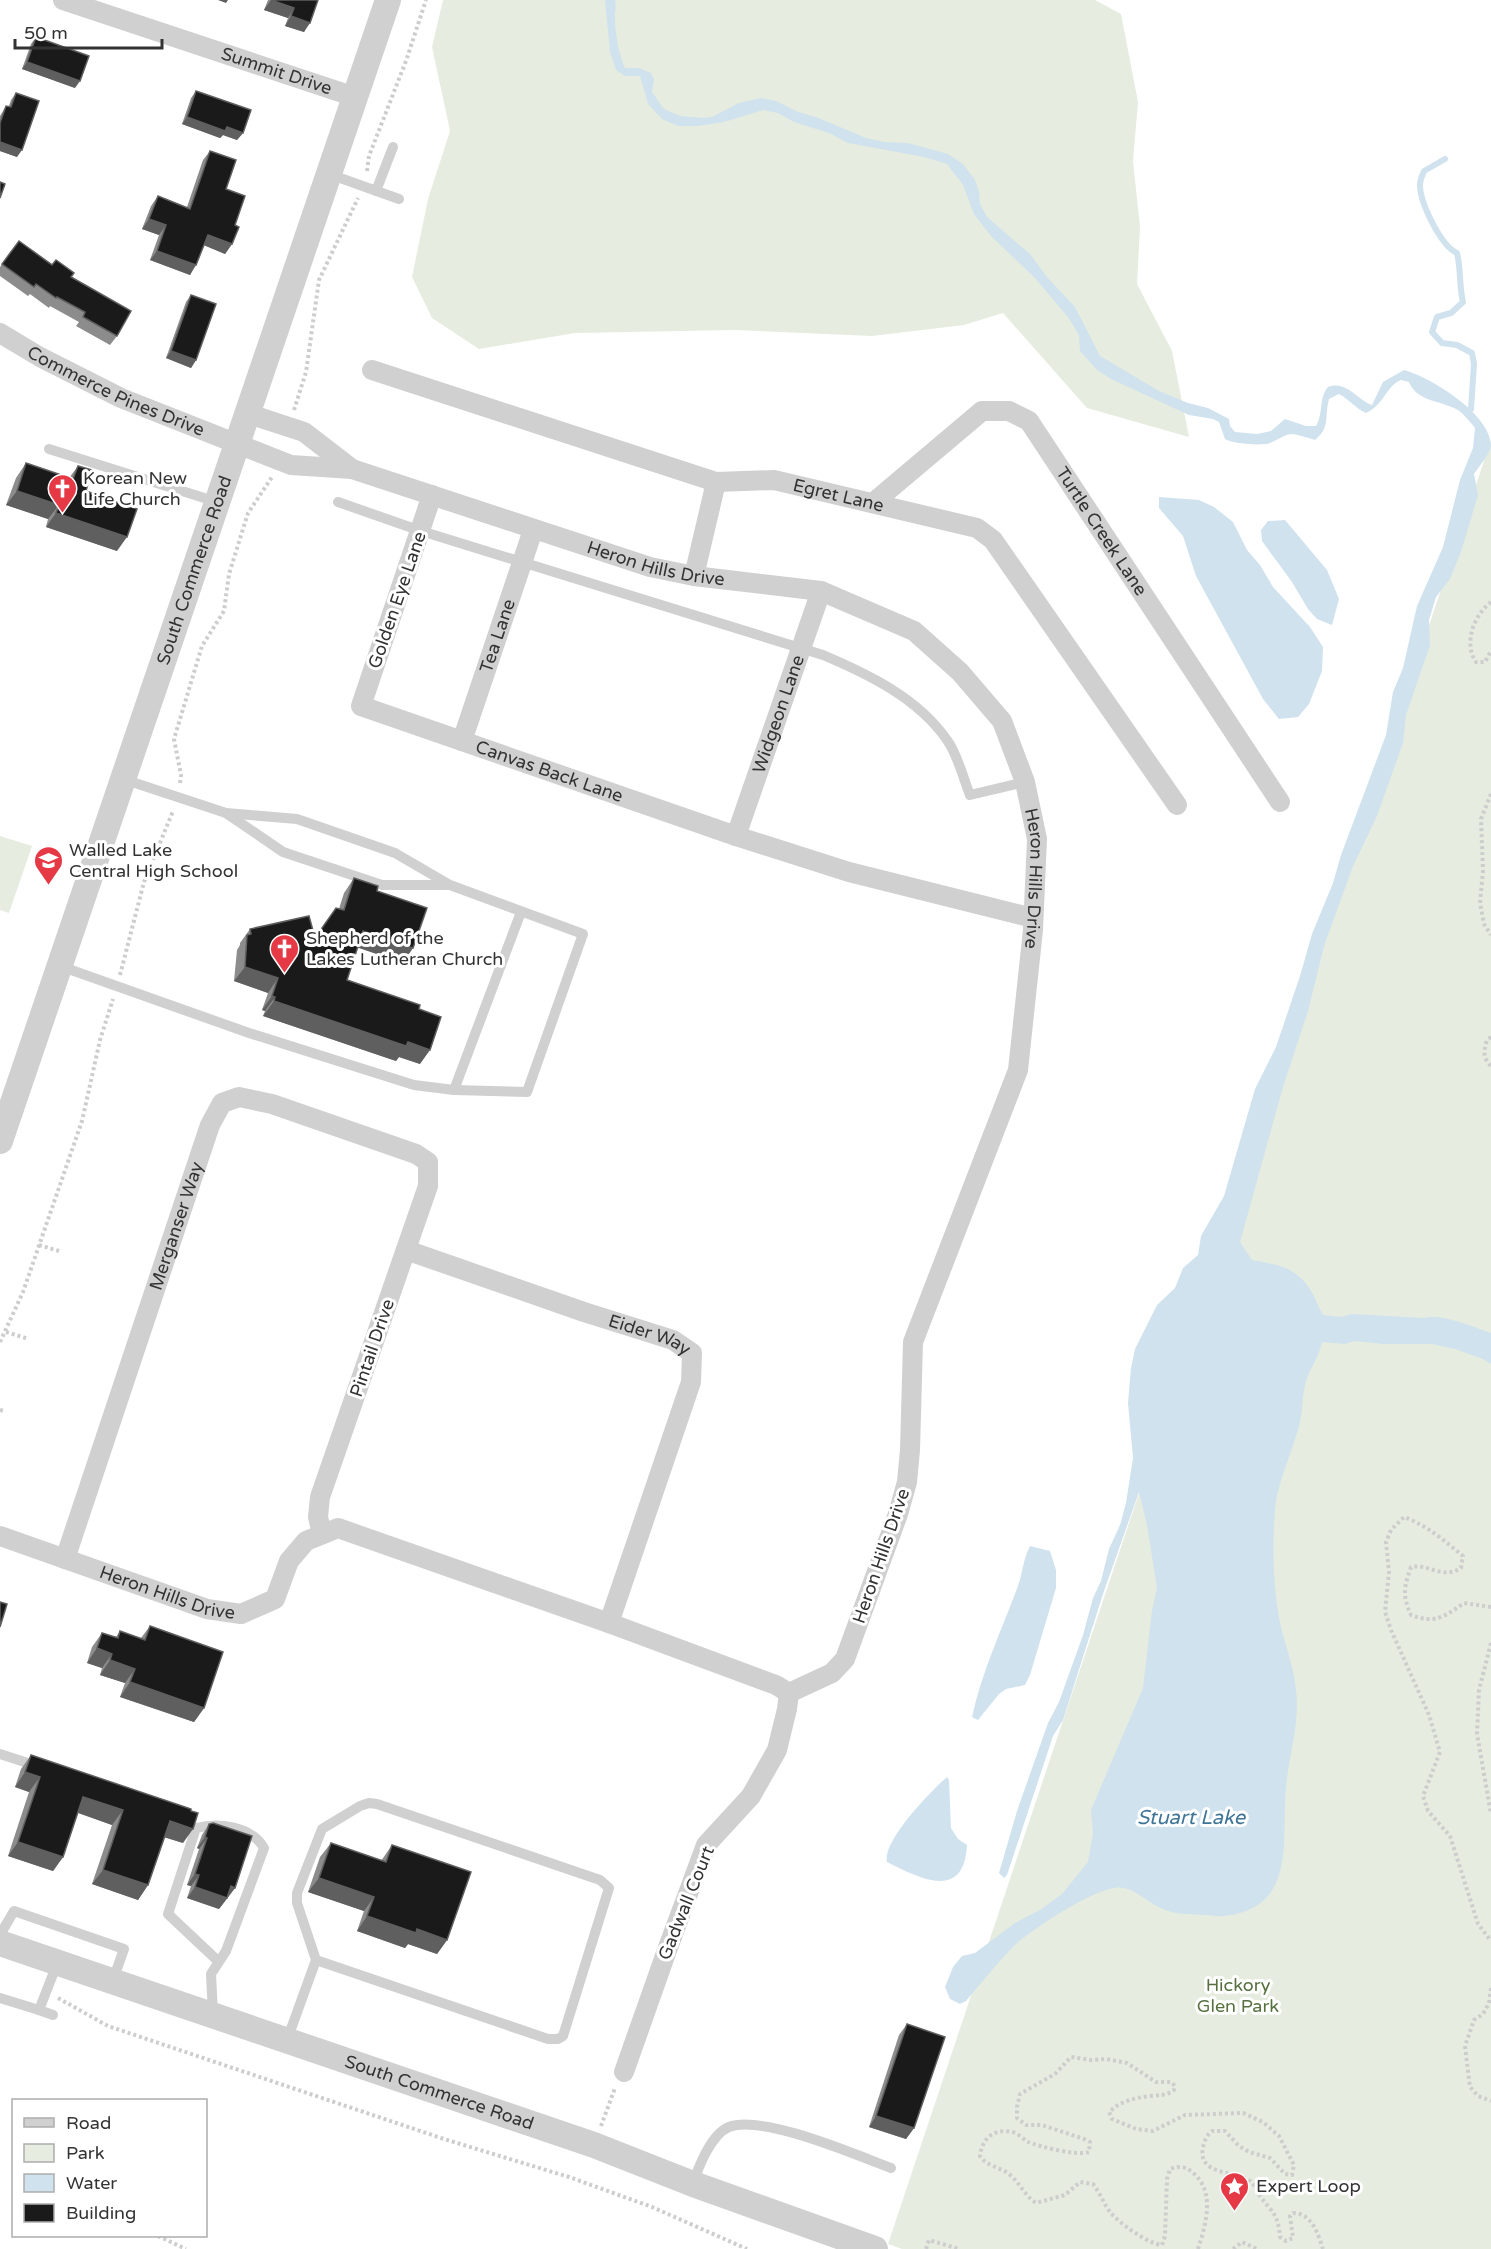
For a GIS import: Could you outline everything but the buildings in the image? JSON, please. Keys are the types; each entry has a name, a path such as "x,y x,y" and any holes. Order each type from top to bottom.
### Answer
{"street":[{"name":"Summit Drive","path":"63,0 355,97"},
{"name":"South Commerce Road","path":"0,1141 387,0"},
{"name":"Commerce Pines Drive","path":"0,333 40,357 121,398 237,444"},
{"name":"Egret Lane","path":"372,370 716,482 774,480 976,528 993,540 1177,805"},
{"name":"Turtle Creek Lane","path":"873,503 982,411 1009,411 1029,421 1280,802"},
{"name":"Heron Hills Drive","path":"246,413 304,432 352,468"},
{"name":"Heron Hills Drive","path":"237,444 291,465 352,468 650,567 694,576 821,591 914,631 960,672 1002,721 1025,782 1037,839 1033,918 1018,1070 913,1342 907,1482 898,1514 845,1659 832,1673 782,1689"},
{"path":"694,576 716,482"},
{"name":"Golden Eye Lane","path":"362,706 432,495"},
{"name":"Tea Lane","path":"462,741 533,530"},
{"name":"Widgeon Lane","path":"736,836 803,650 821,591"},
{"name":"Canvas Back Lane","path":"362,706 736,836 849,872 1033,918"},
{"name":"Merganser Way","path":"65,1559 210,1125 222,1103 239,1097 272,1104 416,1154 428,1162"},
{"name":"Pintail Drive","path":"322,1534 318,1517 320,1497 428,1186 428,1162"},
{"name":"Eider Way","path":"406,1250 584,1312 673,1340 692,1353 691,1382 609,1623"},
{"path":"322,1534 338,1528 609,1623 782,1689"},
{"name":"Heron Hills Drive","path":"0,1536 207,1609 241,1614 275,1599 289,1561 306,1541 322,1534"},
{"name":"Gadwall Court","path":"624,2072 706,1845 751,1796 777,1750 787,1709 782,1689"},
{"name":"South Commerce Road","path":"0,1943 594,2145 693,2184 875,2249"}],"lane":[{"path":"376,191 393,147"},
{"path":"329,174 399,199"},
{"path":"49,449 217,502"},
{"path":"338,502 421,531 823,655 854,668 894,691 926,716 948,741 970,795 1025,782"},
{"path":"122,779 225,813 283,852 382,885 450,885"},
{"path":"60,966 249,1033 414,1085 454,1090 527,1092 583,934 450,885 395,853 297,819 225,813"},
{"path":"454,1090 521,912"},
{"path":"0,1754 45,1769"},
{"path":"287,2040 316,1960 297,1902 297,1893 321,1830 366,1803 377,1804 600,1880 609,1888 563,2036 558,2039 548,2039 316,1960"},
{"path":"213,2015 212,1974 226,1951 264,1848 258,1838 229,1826 207,1826 196,1828 168,1914 219,1962"},
{"path":"0,1935 14,1911 124,1949 113,1981"},
{"path":"39,2010 57,1964"},
{"path":"0,1998 53,2015"},
{"path":"693,2184 701,2161 716,2138 728,2127 759,2124 794,2133 891,2168"}],"path":[{"path":"287,425 295,409 306,372 319,280 364,186 369,156 406,61 426,0"},
{"path":"0,1342 23,1292 82,1121 100,1040 117,986 144,882 178,796 182,775 174,739 202,646 224,611 228,574 248,513 272,477 276,459"},
{"path":"1491,602 1476,619 1470,642 1471,654 1476,662 1485,662 1491,651"},
{"path":"1491,794 1481,819 1483,871 1480,903 1484,924 1491,935"},
{"path":"1491,1037 1487,1040 1484,1053 1485,1060 1491,1066"},
{"path":"39,1245 59,1251"},
{"path":"6,1332 29,1339"},
{"path":"1491,1607 1464,1603 1442,1617 1426,1621 1411,1615 1404,1599 1405,1585 1411,1567 1418,1565 1436,1572 1455,1572 1461,1568 1463,1556 1437,1534 1429,1532 1416,1521 1404,1517 1395,1524 1386,1542 1389,1572 1385,1612 1429,1715 1440,1752 1423,1796 1428,1811 1450,1836 1478,1923 1491,1941"},
{"path":"1491,1643 1479,1690 1477,1734 1491,1814"},
{"path":"1491,1988 1490,2003 1484,2013 1474,2020 1465,2046 1470,2087 1478,2096 1491,2101"},
{"path":"45,1995 59,1999 108,2026 444,2139 569,2176 652,2207 747,2249"},
{"path":"1198,2249 1205,2228 1207,2193 1200,2179 1190,2170 1179,2166 1170,2169 1167,2179 1165,2236 1162,2245 1155,2244 1120,2223 1108,2210 1103,2197 1093,2184 1080,2182 1065,2195 1036,2203 1026,2197 1010,2175 983,2161 980,2156 986,2137 994,2133 1013,2132 1028,2142 1074,2153 1089,2152 1090,2142 1084,2139 1042,2125 1021,2122 1017,2118 1020,2094 1055,2074 1071,2057 1127,2063 1156,2082 1171,2082 1175,2086 1174,2091 1119,2103 1109,2112 1112,2119 1136,2129 1153,2131 1185,2115 1243,2113 1263,2122 1279,2136 1294,2165 1292,2175 1285,2174 1270,2158 1249,2152 1239,2146 1225,2131 1212,2131 1206,2136 1202,2151 1203,2159 1210,2168 1223,2173 1241,2175 1252,2183 1276,2214 1280,2237 1286,2241 1293,2238 1290,2216 1293,2212 1299,2213 1315,2227 1323,2249"},
{"path":"594,2145 621,2074 624,2072"},
{"path":"162,2237 186,2249"},
{"path":"926,2249 929,2240 959,2249"},
{"path":"1233,2249 1242,2242 1257,2249"}],"green space":[{"path":"443,0 1095,0 1121,14 1138,102 1133,161 1140,227 1137,284 1172,351 1189,437 1087,408 1003,313 964,325 872,336 735,330 575,333 479,349 432,318 412,277 428,199 450,131 432,47"},
{"name":"Hickory Glen Park","path":"1491,440 1491,2249 902,2249 888,2244"},
{"path":"0,836 32,846 9,913 0,910"}],"water":[{"name":"Stuart Lake","path":"605,0 615,0 617,37 625,68 639,68 651,73 654,79 652,92 664,109 680,116 712,117 739,103 761,98 776,101 798,112 866,138 884,142 908,143 948,154 963,164 975,180 980,204 987,217 1030,254 1047,277 1075,307 1100,356 1159,391 1188,403 1208,408 1229,419 1230,426 1235,432 1257,434 1271,431 1285,419 1306,426 1316,426 1323,396 1328,387 1346,388 1372,405 1383,382 1404,370 1429,380 1470,410 1488,434 1491,446 1474,474 1478,495 1462,549 1450,579 1436,597 1429,620 1430,645 1406,715 1403,743 1377,816 1353,866 1324,946 1308,1011 1283,1087 1240,1242 1252,1260 1278,1265 1298,1275 1310,1289 1323,1315 1439,1317 1458,1321 1491,1333 1491,1364 1455,1349 1432,1344 1322,1342 1306,1381 1300,1422 1276,1500 1273,1555 1276,1599 1295,1682 1297,1714 1286,1787 1284,1849 1281,1868 1275,1886 1264,1900 1248,1910 1220,1916 1170,1912 1124,1888 1100,1892 1067,1909 1023,1938 966,2001 960,2004 950,1999 945,1987 953,1967 962,1956 975,1953 1015,1923 1040,1910 1062,1894 1088,1862 1093,1834 1091,1810 1143,1688 1157,1588 1139,1492 1103,1594 1063,1720 1053,1736 1007,1875 1004,1878 999,1873 1017,1811 1048,1723 1059,1702 1083,1635 1093,1598 1101,1581 1109,1549 1120,1525 1126,1503 1133,1458 1128,1403 1135,1349 1157,1305 1175,1288 1183,1268 1198,1255 1201,1236 1224,1196 1255,1089 1276,1047 1312,934 1333,883 1341,855 1386,735 1393,692 1403,668 1417,606 1443,547 1460,480 1473,448 1475,428 1458,410 1423,397 1413,389 1409,382 1401,380 1372,410 1366,413 1339,394 1329,399 1325,426 1315,440 1292,434 1270,443 1261,444 1229,441 1225,439 1219,422 1189,415 1111,379 1097,370 1080,351 1079,335 1068,317 1035,278 991,236 974,214 963,185 947,164 924,157 848,143 829,133 794,122 778,113 763,110 724,122 698,126 678,126 662,119 648,104 640,76 625,76 616,70 610,52"},
{"path":"1159,497 1199,500 1214,507 1233,522 1247,550 1260,565 1273,587 1310,627 1323,647 1322,671 1309,704 1298,717 1279,719 1263,699 1196,576 1183,536 1159,508"},
{"path":"1285,520 1327,570 1339,599 1332,625 1317,619 1308,609 1292,582 1262,541 1261,530 1268,521"},
{"path":"1030,1546 1050,1551 1056,1570 1056,1588 1030,1675 1025,1685 1006,1689 999,1694 978,1720 972,1717 981,1683 1018,1586"},
{"path":"947,1777 951,1828 958,1839 967,1845 964,1863 958,1874 949,1880 938,1881 926,1879 887,1862 887,1853 909,1817"}],"waterway":[{"path":"1445,159 1424,171 1420,183 1421,193 1432,223 1444,242 1457,253 1463,302 1451,313 1437,317 1432,332 1442,343 1457,345 1472,353 1474,364 1471,409"}],"place":[{"name":"Korean New Life Church","path":"62,514"},
{"name":"Walled Lake Central High School","path":"48,886"},
{"name":"Shepherd of the Lakes Lutheran Church","path":"285,974"},
{"name":"Expert Loop","path":"1235,2212"}]}
